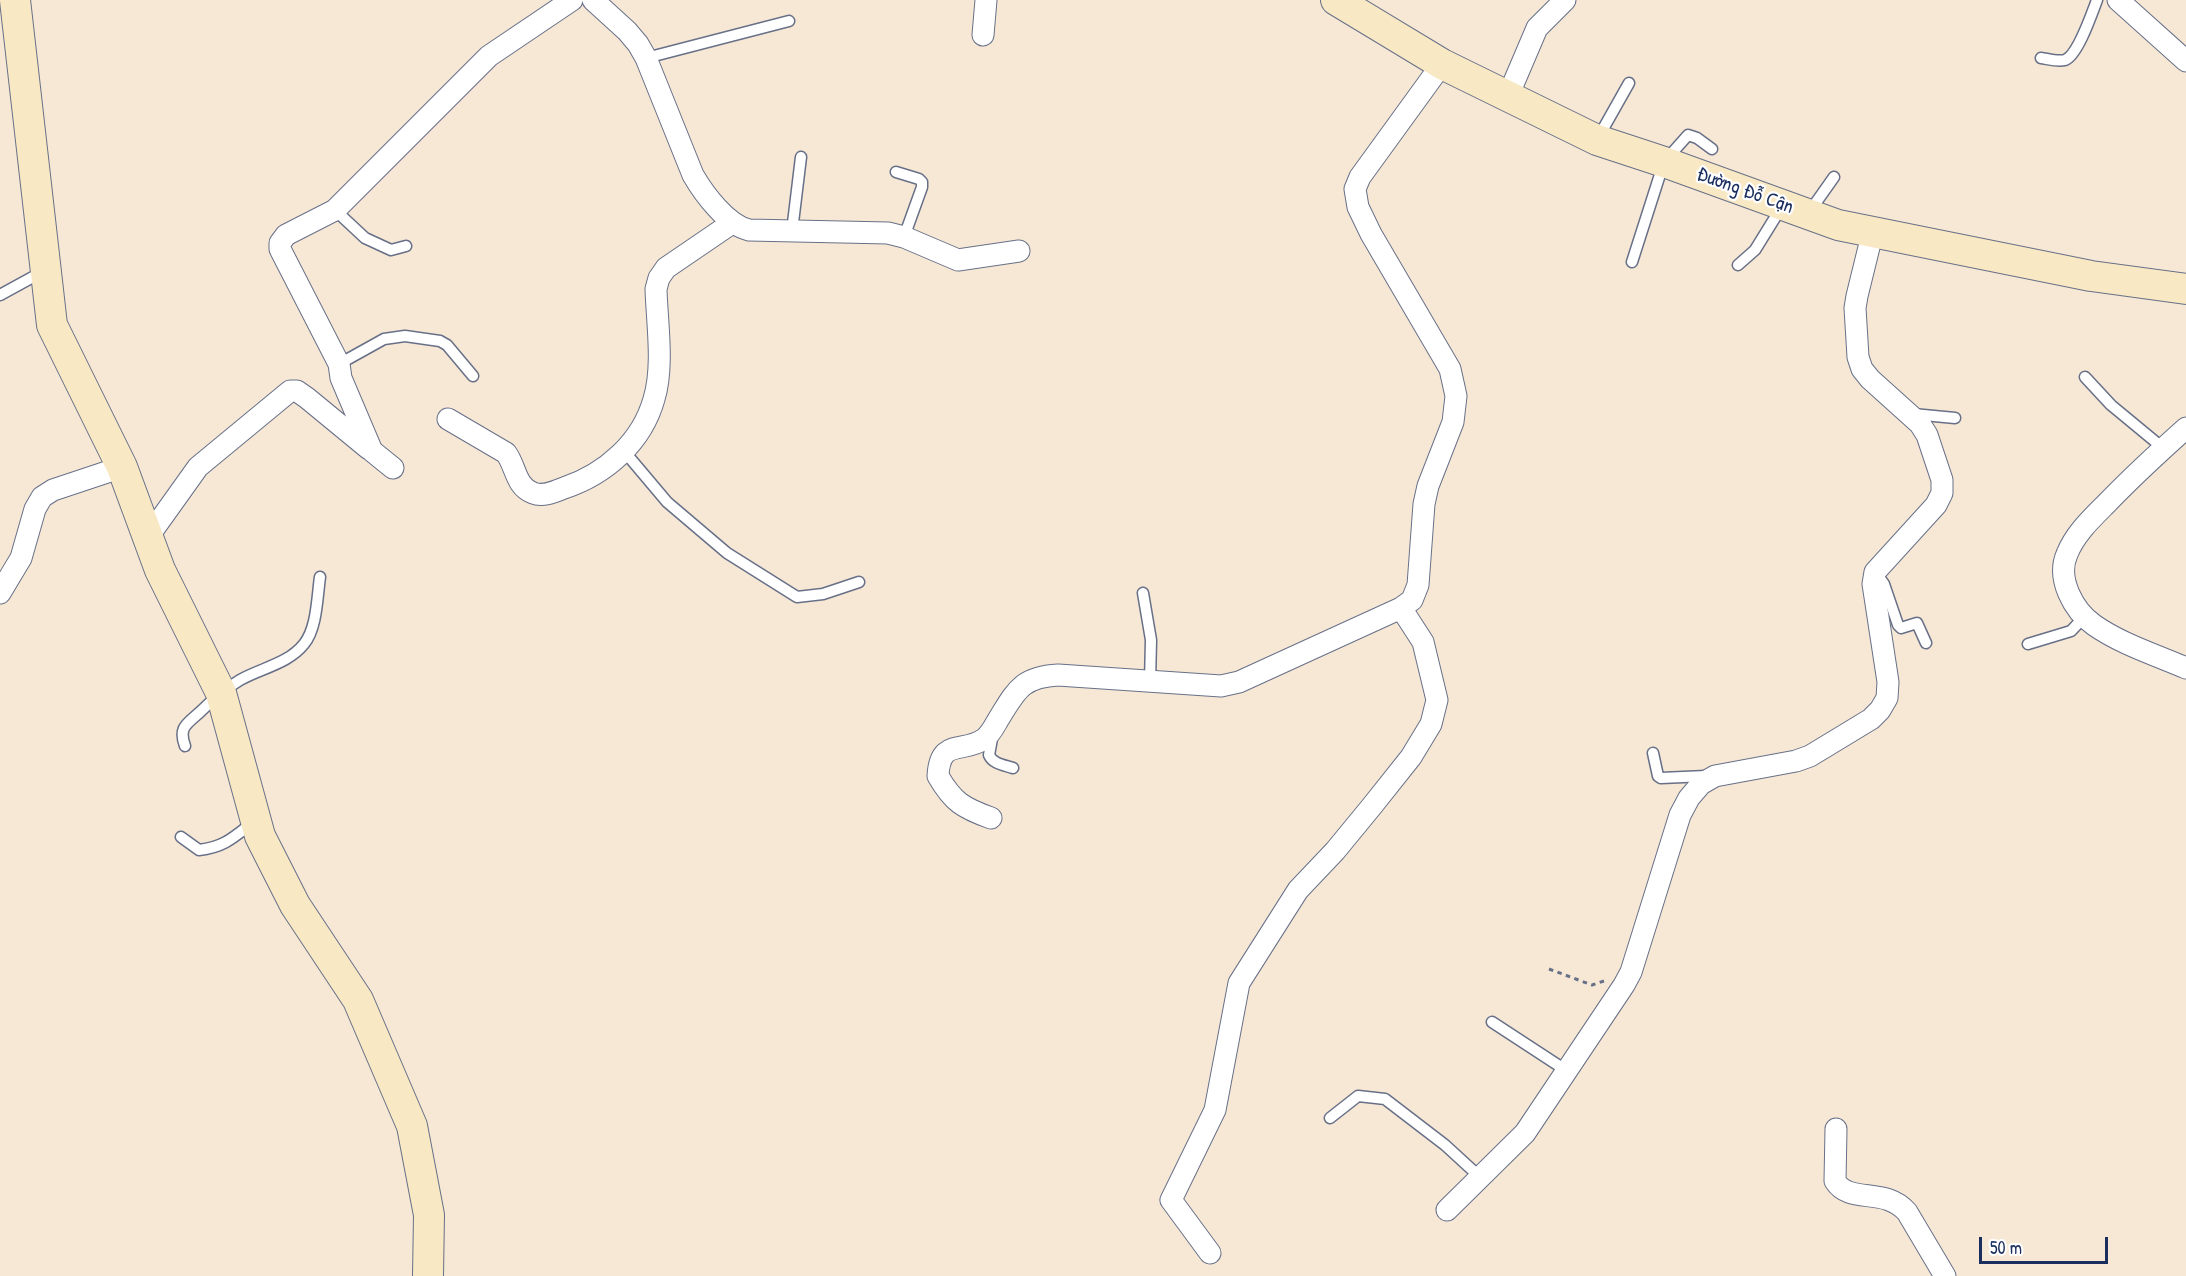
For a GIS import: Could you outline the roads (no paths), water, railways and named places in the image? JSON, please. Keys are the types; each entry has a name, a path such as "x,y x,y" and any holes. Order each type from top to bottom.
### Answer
{"street":[{"path":"15,0 52,325 122,467 160,570 221,693 260,836 295,905 358,1000 412,1126 429,1215 428,1276"},
{"path":"372,451 341,378 339,364 280,249 280,243 286,235 335,210 489,56 572,0"},
{"path":"593,0 638,44 646,58 693,175 732,223 749,231 873,231 904,237 958,260 1019,251"},
{"path":"983,35 986,0"},
{"name":"Đường Đỗ Cận","path":"1336,0 1442,64 1598,140 1838,225 2091,276 2186,289"},
{"path":"1508,96 1530,40 1550,8 1565,0"},
{"path":"2118,0 2186,62"},
{"path":"991,818 966,809 958,803 938,776 941,759 954,747 978,743 986,738 1014,695 1026,683 1040,676 1058,675 1203,687 1221,686 1239,682 1401,608 1412,600 1418,585 1424,504 1428,486 1453,422 1456,396 1450,369 1371,234 1358,207 1355,189 1360,177 1442,64"},
{"path":"448,419 506,453 518,480 525,489 535,494 546,495 580,483 597,473 624,451 638,435 655,397 659,376 656,289 659,278 666,268 732,223"},
{"path":"1447,1210 1525,1133 1631,972 1680,815 1689,798 1701,784 1715,776 1810,756 1871,719 1887,698 1888,682 1873,584 1875,572 1936,505 1942,493 1942,480 1927,435 1920,424 1870,379 1862,369 1858,357 1857,296 1873,231"},
{"path":"148,537 198,467 290,391 297,391 307,398 393,468"},
{"path":"2186,428 2144,465 2079,532 2066,556 2063,580 2076,606 2093,625 2116,638 2186,668"},
{"path":"3,582 21,558 35,509 42,497 53,490 122,467"},
{"path":"1210,1253 1171,1200 1215,1110 1239,983 1298,890 1335,851 1372,806 1411,757 1431,724 1437,700 1423,642 1401,608"},
{"path":"1836,1129 1835,1181 1839,1188 1848,1193 1888,1198 1899,1203 1907,1212 1946,1276"}],"lane":[{"path":"2041,58 2063,61 2070,57 2097,0"},
{"path":"646,58 789,21"},
{"path":"1598,140 1629,83"},
{"path":"1632,262 1664,162 1688,135 1712,149"},
{"path":"792,231 801,157"},
{"path":"896,172 919,178 922,182 904,237"},
{"path":"1738,265 1795,210 1834,177"},
{"path":"335,210 365,238 391,250 406,246"},
{"path":"0,295 45,271"},
{"path":"339,364 384,339 405,336 441,341 473,376"},
{"path":"2085,377 2111,405 2163,448"},
{"path":"1907,413 1955,418"},
{"path":"624,451 667,501 728,553 797,597 823,594 859,582"},
{"path":"1875,572 1884,584 1898,626 1901,628 1917,623 1926,643"},
{"path":"185,746 181,736 184,726 221,693 241,679 295,655 303,646 310,636 320,577"},
{"path":"1143,593 1151,640 1150,682"},
{"path":"2028,644 2071,631 2085,616"},
{"path":"994,727 989,755 994,761 1013,768"},
{"path":"1653,753 1658,776 1661,778 1715,776"},
{"path":"181,837 199,850 216,848 256,820"},
{"path":"1492,1022 1567,1071"},
{"path":"1330,1118 1358,1096 1385,1099 1445,1145 1481,1178"}]}
